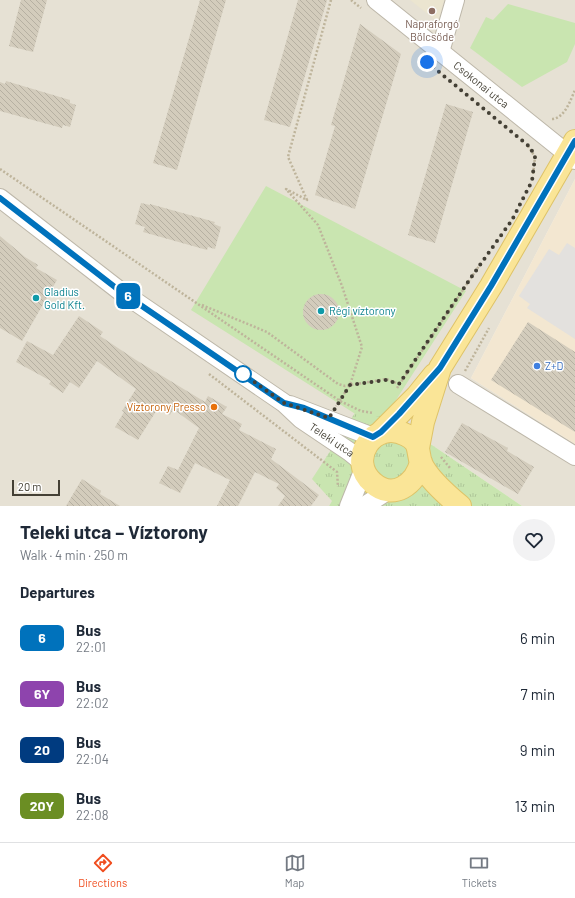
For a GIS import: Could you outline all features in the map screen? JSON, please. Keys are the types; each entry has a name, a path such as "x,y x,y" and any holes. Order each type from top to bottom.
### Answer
{"main road":[{"path":"452,503 397,488 375,485 368,479 362,466 362,452 377,427 417,396 440,368 572,152"},
{"path":"397,488 414,480 418,472 422,422 440,368"},
{"path":"377,427 400,432 408,436 440,488 452,503"}],"street":[{"path":"440,52 455,0"},
{"name":"Csokonai utca","path":"369,5 440,52 572,152"},
{"name":"Teleki utca","path":"0,198 120,291 284,403 326,426 362,466"},
{"path":"458,384 575,456"},
{"name":"Teleki utca","path":"326,426 377,427"},
{"path":"350,506 362,466"},
{"path":"364,506 397,488"}],"path":[{"path":"307,449 326,426 350,385 362,347 342,286 318,225 286,189 307,200 288,157 331,0"},
{"path":"351,0 369,5"},
{"path":"525,143 530,147 535,157 532,181"},
{"path":"0,169 340,401 367,413 377,427"},
{"path":"395,390 483,261"},
{"path":"197,303 256,327 338,384 350,385 386,380 399,384"},
{"path":"439,451 440,456 458,479 452,503"}],"shaded area":[{"path":"0,0 575,0 575,179 471,378 575,444 575,506 522,506 364,399 332,502 329,506 0,506"},
{"name":"Napraforgó Bölcsőde","path":"410,0 444,0 438,22"},
{"path":"575,179 575,444 471,378"},
{"path":"567,243 575,248 575,339 527,308 530,304 519,296 549,249 559,255"}],"green space":[{"path":"508,4 575,23 575,44 567,62 522,87 470,48 486,17 493,20"},
{"path":"266,186 466,291 387,414 368,419 357,415 191,310"},
{"path":"364,399 522,506 329,506 332,501 312,479"}],"building":[{"path":"21,0 47,0 33,52 9,46"},
{"path":"200,0 226,0 177,170 153,163"},
{"path":"298,0 327,0 290,127 264,120"},
{"path":"360,24 401,54 355,209 315,195 335,126 331,125"},
{"path":"6,81 70,100 70,103 76,105 70,127 63,125 62,128 0,111 0,82 5,84"},
{"path":"446,104 473,112 435,243 408,235"},
{"path":"141,203 150,204 215,222 214,224 221,227 215,249 208,247 207,250 143,232 145,227 135,224"},
{"path":"0,236 25,257 38,265 36,268 57,280 22,341 0,328"},
{"name":"Régi víztorony","path":"321,294 331,297 336,302 339,312 336,322 331,327 321,330 311,327 306,322 303,312 306,302 311,297"},
{"path":"79,316 103,332 100,336 136,360 205,402 208,396 227,407 222,414 242,424 239,430 276,449 271,459 319,495 311,506 278,506 285,496 276,488 279,484 255,472 238,506 217,506 230,480 195,463 180,493 159,483 168,466 178,470 199,428 173,409 170,415 158,408 138,440 115,427 124,412 122,411 136,389 97,361 79,388 70,382 63,393 49,384 51,381 16,362 27,341 53,355"},
{"name":"Z+D","path":"528,322 575,352 575,432 491,380"},
{"path":"462,423 508,448 507,451 534,467 518,494 445,452"},
{"path":"82,479 101,491 100,494 120,506 66,506"}],"bus line":[{"name":"6","path":"0,198 120,291 284,403 304,408 373,437 381,432 417,396 440,368 491,286 575,141"}],"place":[{"name":"Napraforgó Bölcsőde","path":"432,11"},
{"name":"Gladius Gold Kft.","path":"36,298"},
{"name":"Régi víztorony","path":"321,311"},
{"name":"Z+D","path":"537,366"},
{"name":"Víztorony Presso","path":"214,407"}],"route":[{"path":"243,374 284,403 304,408 329,418 350,385 381,380 393,381 399,384 512,220 532,181 535,157 530,147 427,62"}]}
